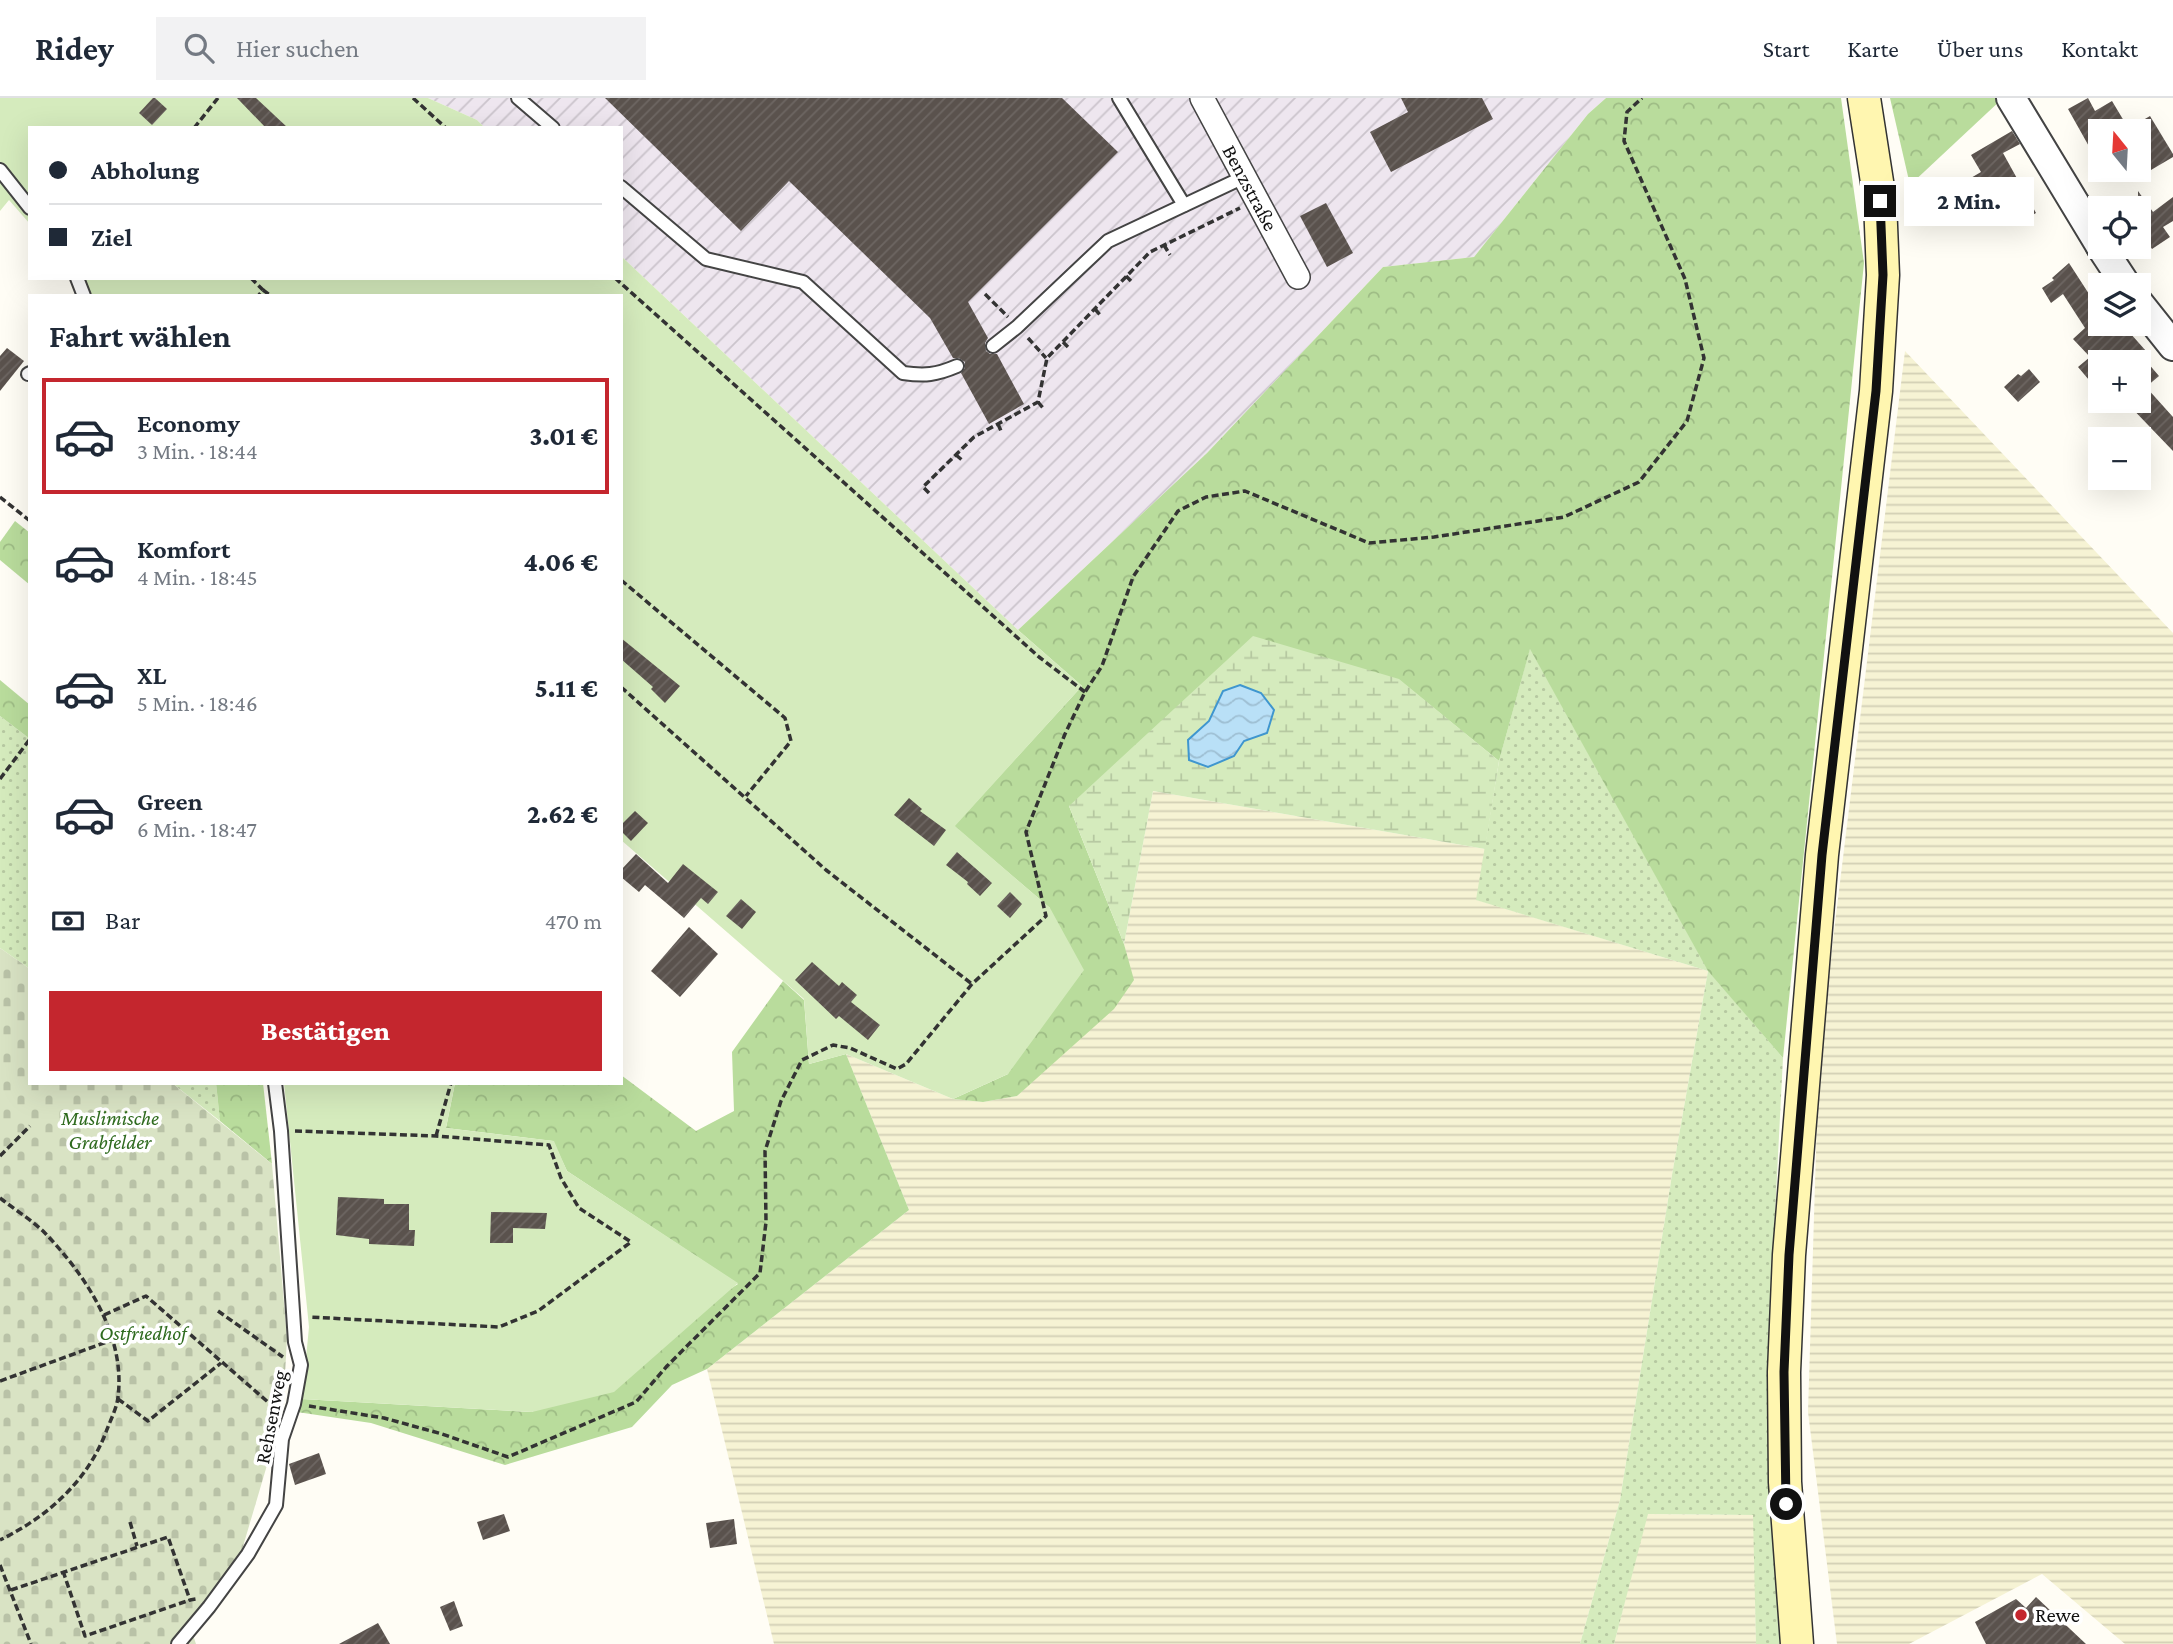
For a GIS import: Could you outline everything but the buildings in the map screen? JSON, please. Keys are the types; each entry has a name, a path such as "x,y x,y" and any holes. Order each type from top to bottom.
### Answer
{"main road":[{"path":"1797,1644 1785,1482 1784,1372 1789,1255 1822,855 1876,391 1883,275 1880,201 1864,98"}],"street":[{"name":"Benzstraße","path":"1202,98 1298,277"},
{"path":"2011,98 2088,225"},
{"path":"2151,318 2173,346"}],"lane":[{"path":"518,98 551,126"},
{"path":"1119,98 1184,205"},
{"path":"0,170 28,205"},
{"path":"993,346 1017,327 1108,241 1244,177"},
{"path":"623,189 706,259 803,282 903,373 922,376 941,373 957,366"},
{"name":"Rehsenweg","path":"178,1644 248,1553 276,1505 282,1439 294,1404 301,1364 295,1342 281,1130 275,1085"}],"path":[{"path":"196,126 218,98"},
{"path":"412,98 444,126"},
{"path":"294,1404 384,1418 442,1434 508,1457 636,1402 667,1366 760,1273 766,1222 765,1151 781,1101 802,1060 833,1045 850,1048 897,1069 906,1064 972,984 1046,916 1026,832 1065,734 1102,666 1133,577 1178,511 1206,497 1245,491 1369,543 1434,537 1564,517 1639,482 1687,422 1704,358 1685,279 1624,141 1627,112 1642,98"},
{"path":"929,493 923,487 974,437 1038,402 1047,358 1150,252 1256,200"},
{"path":"1164,245 1170,255"},
{"path":"1126,276 1133,284"},
{"path":"253,280 268,294"},
{"path":"617,280 1039,657 1086,692"},
{"path":"260,294 263,290"},
{"path":"985,294 1001,310"},
{"path":"1094,309 1101,316"},
{"path":"1017,327 1047,358"},
{"path":"1063,342 1069,348"},
{"path":"1038,402 1043,408"},
{"path":"998,424 1001,431"},
{"path":"956,454 962,460"},
{"path":"0,497 28,519"},
{"path":"623,582 785,718 791,741 745,797"},
{"path":"623,689 827,870 972,984"},
{"path":"0,779 28,742"},
{"path":"436,1136 450,1085"},
{"path":"0,1156 30,1126"},
{"path":"281,1130 436,1136 549,1145 561,1178 579,1208 631,1242 538,1311 499,1327 293,1316"},
{"path":"0,1198 41,1229 72,1265 104,1315 118,1373 118,1399 98,1453 74,1487 24,1529 0,1541"},
{"path":"104,1315 146,1296 277,1410"},
{"path":"218,1311 277,1354 301,1364"},
{"path":"0,1381 112,1340"},
{"path":"118,1399 148,1421 221,1363"},
{"path":"130,1522 137,1546"},
{"path":"11,1590 168,1537 190,1600"},
{"path":"0,1565 31,1644"},
{"path":"63,1572 85,1636 198,1598 209,1607"}],"shaded area":[{"path":"428,98 1606,98 1588,114 1474,257 1383,267 1207,453 1018,630 623,258 623,126 483,126 477,120"},
{"path":"1905,351 2173,633 2173,1644 2125,1644 2042,1574 1909,1644 1837,1644 1808,1412 1819,1054"},
{"path":"1153,791 1485,849 1477,900 1708,971 1620,1500 1580,1644 774,1644 707,1369 909,1210 846,1054 953,1099 983,1102 1017,1096 1133,980 1124,944"},
{"path":"1647,1514 1754,1515 1756,1644 1614,1644"}],"green space":[{"path":"0,98 428,98 477,120 483,126 28,126 28,222 9,200 0,211"},
{"path":"1606,98 1841,98 1864,263 1783,1058 1708,971 1530,649 1499,761 1399,680 1069,806 1124,944 1134,980 1114,1009 1017,1096 983,1102 953,1099 1008,1074 1050,908 954,826 1082,686 1018,630 1207,453 1383,267 1474,257 1588,114"},
{"path":"1890,98 2001,98 2002,99 1910,185"},
{"path":"623,258 1018,630 1082,686 955,826 1050,908 1084,970 1008,1074 953,1099 846,1054 809,1064 804,999 623,842 623,294 90,294 79,280 623,280"},
{"path":"15,521 28,531 28,583 0,560 0,542"},
{"path":"1253,636 1399,679 1499,761 1485,849 1153,791 1124,944 1069,806","holes":["1223,691 1266,733 1244,741 1234,756 1188,740 1209,721"]},
{"path":"1530,648 1708,970 1783,1058 1768,1350 1771,1515 1780,1644 1756,1644 1753,1515 1648,1514 1614,1644 1580,1644 1620,1500 1708,971 1476,900 1499,761"},
{"path":"0,680 28,703 28,737 0,716"},
{"path":"0,716 28,737 28,968 0,948"},
{"name":"Ostfriedhof","path":"0,948 28,968 28,1085 174,1085 272,1164 287,1338 283,1411 231,1587 193,1635 196,1644 0,1644"},
{"path":"783,981 804,1000 809,1064 846,1054 909,1210 707,1369 672,1385 632,1427 505,1465 371,1423 297,1412 302,1399 532,1412 738,1284 567,1171 553,1141 446,1128 455,1085 623,1085 623,1076 696,1131 734,1111 732,1052"},
{"path":"175,1085 216,1085 220,1121"},
{"path":"216,1085 263,1085 272,1164 220,1121"},
{"path":"284,1085 455,1085 446,1128 554,1141 567,1171 738,1283 614,1392 532,1412 302,1399 309,1327"}],"water":[{"path":"1240,685 1261,693 1274,710 1267,733 1244,741 1234,756 1208,767 1189,760 1188,740 1209,721 1223,691"}],"place":[{"name":"Rewe","path":"2021,1615"}],"route":[{"path":"1786,1504 1784,1372 1789,1255 1822,855 1876,391 1883,275 1880,201"}],"park label":[{"name":"Muslimische Grabfelder","path":"110,1130"}]}
